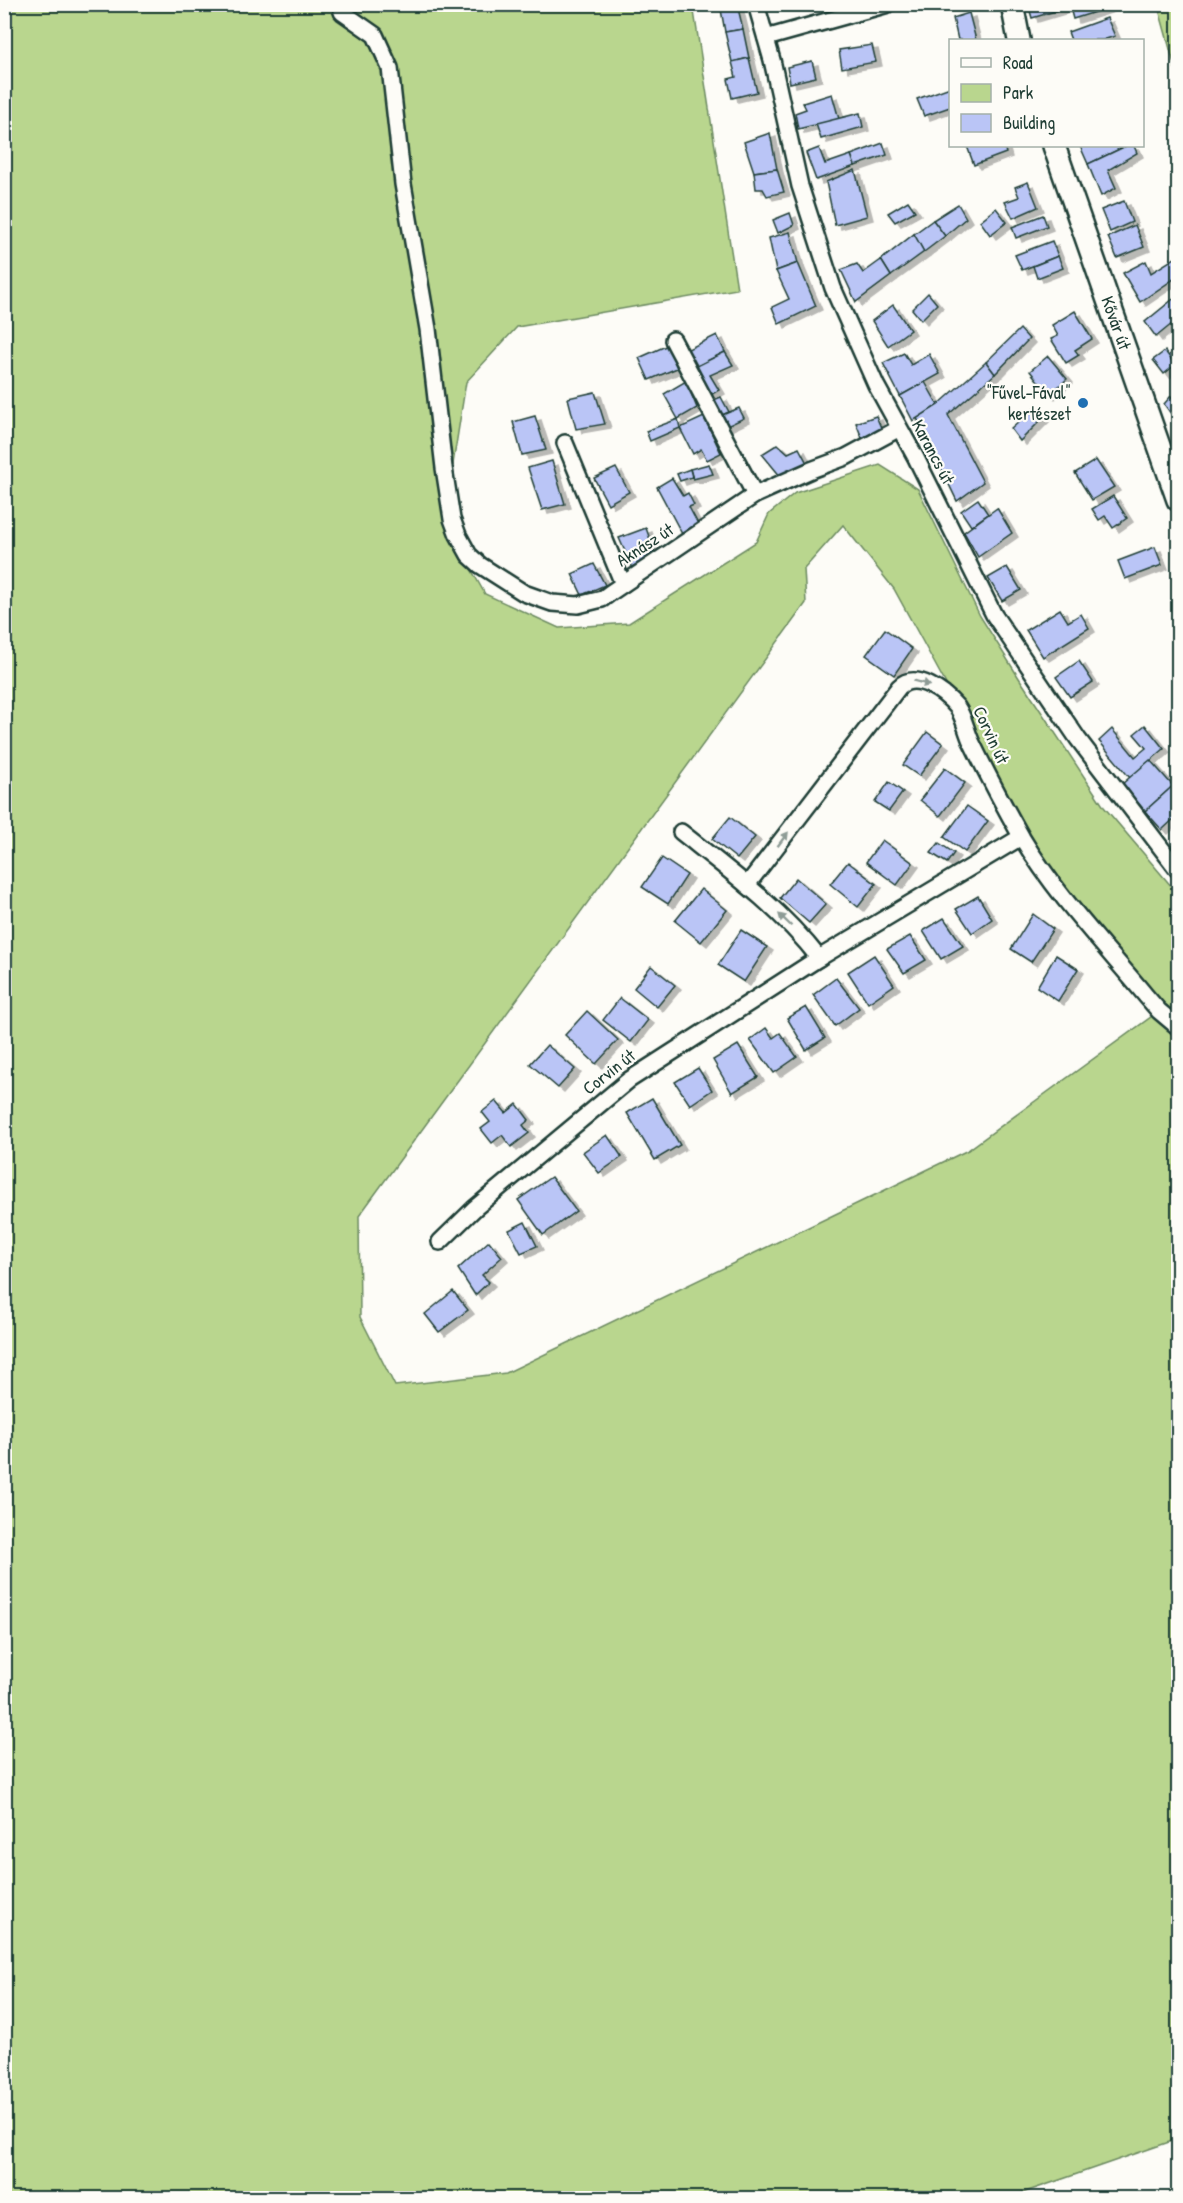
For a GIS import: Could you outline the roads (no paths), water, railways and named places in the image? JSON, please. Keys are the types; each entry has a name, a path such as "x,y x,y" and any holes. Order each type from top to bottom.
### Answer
{"main road":[{"path":"1012,4 1019,39"},
{"name":"Kővár út","path":"1054,147 1179,500"}],"street":[{"name":"Karancs út","path":"756,4 800,186 825,265 862,356 994,615 1078,739 1179,870"},
{"path":"766,38 888,4"},
{"path":"342,12 375,35 390,68 403,184 428,329 444,468 452,519 458,535 470,555 480,565 512,587 543,600 565,604 590,603 623,584"},
{"path":"673,340 754,495"},
{"name":"Aknász út","path":"566,443 623,584 754,495 846,457 898,429"},
{"name":"Corvin út","path":"747,885 896,690 902,684 910,681 930,685 956,706 990,779 1022,837 1059,891 1159,1011 1179,1027"},
{"path":"681,832 747,885 788,922 819,958"},
{"name":"Corvin út","path":"440,1242 475,1208 629,1080 819,958 1022,837"}],"place":[{"name":"\"Fűvel-Fával\" kertészet","path":"1083,403"}]}
